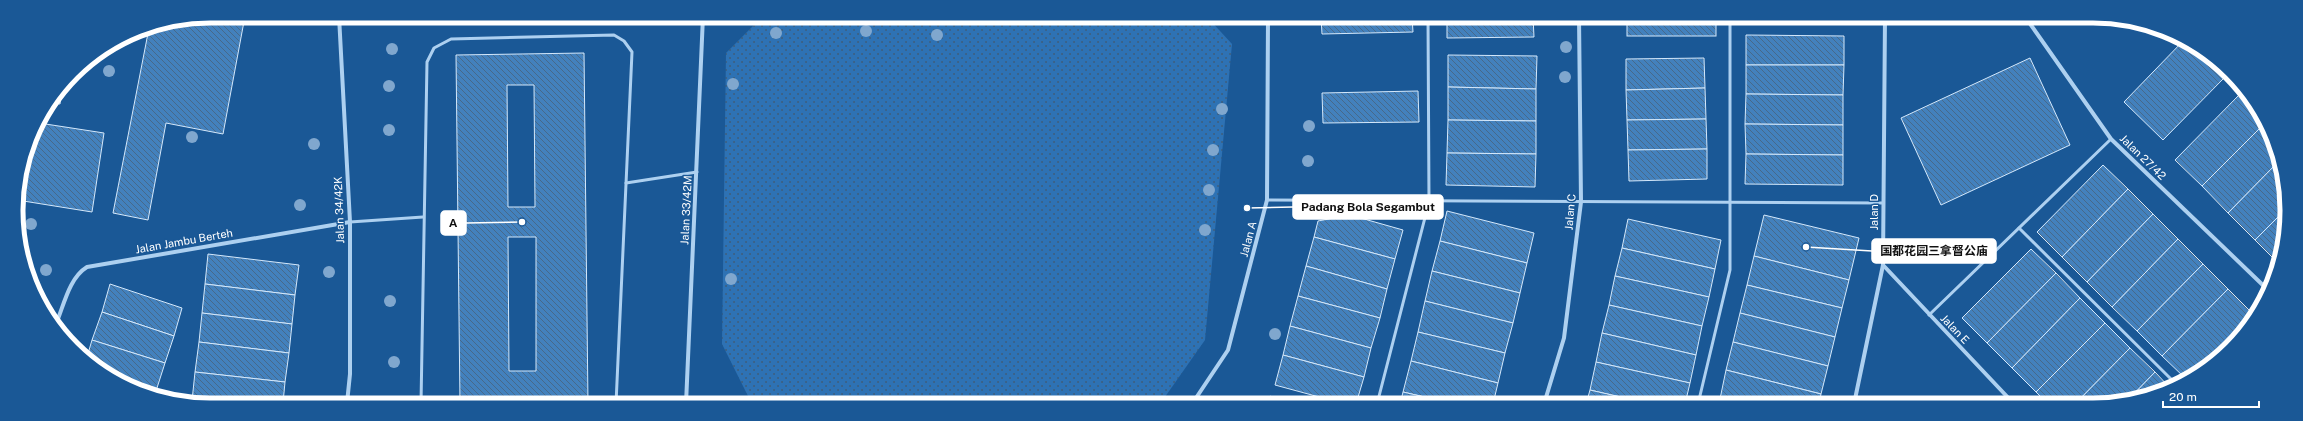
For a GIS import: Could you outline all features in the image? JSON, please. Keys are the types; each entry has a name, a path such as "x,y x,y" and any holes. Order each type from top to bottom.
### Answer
{"street":[{"name":"Jalan 34/42K","path":"339,23 350,222 350,374 347,398"},
{"name":"Jalan 33/42M","path":"686,398 703,23"},
{"name":"Jalan A","path":"1196,398 1228,350 1267,200 1268,23"},
{"name":"Jalan C","path":"1546,398 1564,338 1581,202 1579,23"},
{"name":"Jalan D","path":"1855,398 1883,265 1885,23"},
{"name":"Jalan 27/42","path":"2030,23 2111,139 2264,286"},
{"name":"Jalan Jambu Berteh","path":"58,319 73,281 78,273 87,267 350,222"},
{"name":"Jalan E","path":"1883,265 2009,398"}],"lane":[{"path":"1378,398 1429,202 1428,23"},
{"path":"1699,398 1730,270 1730,23"},
{"path":"421,398 423,217 427,62 434,48 451,39 614,35 624,40 632,52 616,398"},
{"path":"1929,315 2111,139"},
{"path":"626,183 697,172"},
{"path":"1267,200 1429,202 1883,203"},
{"path":"350,222 423,217"},
{"path":"2018,228 2172,380"}],"shaded area":[{"path":"884,23 1213,23 1232,44 1205,340 1164,398 749,398 722,344 726,53 754,25"}],"building":[{"path":"198,23 244,23 223,134 166,123 148,220 113,213 148,34 162,29"},
{"path":"1321,23 1412,23 1413,32 1322,34"},
{"path":"1447,23 1533,23 1534,37 1447,38"},
{"path":"1627,23 1716,23 1716,36 1627,36"},
{"path":"1746,35 1844,36 1844,65 1746,65"},
{"path":"2180,45 2207,62 2224,78 2163,140 2124,102"},
{"path":"584,53 588,398 460,398 456,55","holes":["507,85 534,85 535,207 508,207","508,237 536,237 536,371 509,371"]},
{"path":"1448,55 1537,56 1536,89 1448,87"},
{"path":"1704,58 1705,88 1626,90 1626,59"},
{"path":"2030,58 2070,145 1941,205 1901,118"},
{"path":"1746,65 1844,65 1843,95 1746,94"},
{"path":"1448,87 1536,89 1536,121 1448,120"},
{"path":"1705,88 1706,119 1627,120 1626,90"},
{"path":"1418,91 1419,122 1323,123 1322,93"},
{"path":"1746,94 1843,95 1843,125 1745,124"},
{"path":"2240,94 2261,127 2202,186 2175,160"},
{"path":"61,98 60,104 57,104"},
{"path":"1706,119 1707,149 1628,150 1627,120"},
{"path":"1448,120 1536,121 1536,154 1447,153"},
{"path":"44,124 104,133 92,212 23,201 29,162"},
{"path":"1745,124 1843,125 1843,155 1746,154"},
{"path":"2261,127 2275,166 2228,213 2202,186"},
{"path":"1707,149 1707,179 1629,181 1628,150"},
{"path":"1447,153 1536,154 1535,187 1446,185"},
{"path":"1746,154 1843,155 1843,185 1745,184"},
{"path":"2103,165 2128,189 2062,257 2037,232"},
{"path":"2275,166 2280,198 2280,215 2255,240 2228,213"},
{"path":"2128,189 2153,214 2087,282 2062,257"},
{"path":"1447,211 1534,233 1527,263 1440,241"},
{"path":"2153,214 2178,239 2112,307 2087,282"},
{"path":"1350,215 1403,230 1395,259 1314,237 1318,221"},
{"path":"1764,215 1859,238 1849,280 1754,256"},
{"path":"2280,215 2274,259 2255,240"},
{"path":"1628,219 1721,240 1715,269 1622,248"},
{"path":"1314,237 1395,259 1387,289 1306,266"},
{"path":"2178,239 2203,264 2137,331 2112,307"},
{"path":"1440,241 1527,263 1520,293 1432,271"},
{"path":"1622,248 1715,269 1709,297 1615,276"},
{"path":"2031,249 2056,273 1987,343 1962,318"},
{"path":"208,254 299,265 295,295 205,284"},
{"path":"1754,256 1849,280 1842,308 1747,285"},
{"path":"2203,264 2228,289 2162,356 2137,331"},
{"path":"1306,266 1387,289 1380,318 1298,296"},
{"path":"1432,271 1520,293 1513,323 1425,301"},
{"path":"2056,273 2080,298 2012,368 1987,343"},
{"path":"1615,276 1709,297 1702,326 1609,305"},
{"path":"110,284 182,308 174,336 102,312"},
{"path":"205,284 295,295 292,324 202,313"},
{"path":"1747,285 1842,308 1835,337 1740,313"},
{"path":"2228,289 2250,311 2241,325 2221,346 2207,359 2182,375 2162,356"},
{"path":"1298,296 1380,318 1371,348 1290,326"},
{"path":"2080,298 2105,323 2036,392 2012,368"},
{"path":"1425,301 1513,323 1505,353 1418,332"},
{"path":"1609,305 1702,326 1696,355 1602,333"},
{"path":"102,312 174,336 165,363 92,340"},
{"path":"202,313 292,324 289,353 199,342"},
{"path":"1740,313 1835,337 1828,366 1733,342"},
{"path":"2105,323 2130,348 2081,398 2042,398 2036,392"},
{"path":"1290,326 1371,348 1364,377 1283,355"},
{"path":"1418,332 1505,353 1498,383 1411,361"},
{"path":"1602,333 1696,355 1690,383 1596,362"},
{"path":"92,340 165,363 156,390 139,384 117,373 88,352"},
{"path":"199,342 289,353 285,382 195,372"},
{"path":"1733,342 1828,366 1821,394 1726,370"},
{"path":"2130,348 2155,372 2135,393 2105,398 2081,398"},
{"path":"1283,355 1364,377 1358,398 1323,398 1275,385"},
{"path":"1411,361 1498,383 1494,398 1429,398 1403,392"},
{"path":"1596,362 1690,383 1686,398 1625,398 1590,390"},
{"path":"1726,370 1821,394 1820,398 1720,398"},
{"path":"195,372 285,382 283,398 192,397"},
{"path":"2155,372 2166,383 2141,392 2135,393"},
{"path":"1590,390 1625,398 1588,398"},
{"path":"1403,392 1429,398 1402,398"}],"place":[{"name":"Padang Bola Segambut","path":"1247,208"},
{"name":"A","path":"522,222"},
{"name":"国都花园三拿督公庙","path":"1806,247"}]}
